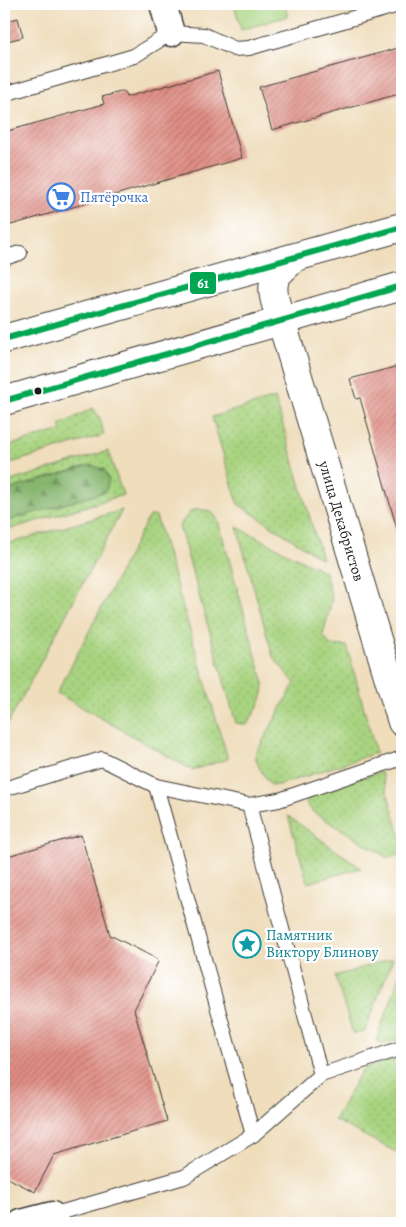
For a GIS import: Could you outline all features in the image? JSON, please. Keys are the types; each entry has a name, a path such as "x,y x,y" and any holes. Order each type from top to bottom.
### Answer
{"main road":[{"path":"4,339 402,228"},
{"name":"улица Декабристов","path":"293,259 276,277 273,286 274,297 402,722"},
{"path":"4,401 402,286"}],"street":[{"path":"162,4 171,33"},
{"path":"21,1223 53,1219"}],"lane":[{"path":"4,94 134,56 171,33 204,35 235,49 249,48 402,4"},
{"path":"4,258 20,253"},
{"path":"4,789 102,759 156,786 249,805 279,800 402,758"},
{"path":"156,786 253,1135"},
{"path":"249,805 321,1075"},
{"path":"53,1219 184,1177 253,1135 321,1075 402,1048"}],"green space":[{"path":"234,4 284,4 288,16 241,30"},
{"path":"275,398 322,559 238,504 212,417"},
{"path":"93,408 100,418 104,435 4,465 4,447 62,430 60,425"},
{"path":"108,451 123,495 4,531 4,483"},
{"path":"90,465 104,469 109,480 105,492 4,522 4,491"},
{"path":"199,509 211,511 218,520 264,684 261,700 247,725 236,723 179,526 191,511"},
{"path":"122,510 4,731 4,545"},
{"path":"149,516 156,516 228,759 192,770 57,693"},
{"path":"237,527 325,572 332,599 323,635 330,645 347,646 376,753 279,785 271,785 263,774 255,755 295,683 273,657"},
{"path":"381,772 402,841 402,854 388,858 313,812 306,803 311,794"},
{"path":"288,816 361,868 308,883"},
{"path":"393,958 365,1031 353,1034 335,976"},
{"path":"402,971 402,1039 383,1044 376,1040"},
{"path":"402,1057 402,1155 334,1120 363,1068"}],"building":[{"path":"18,18 23,37 4,42 4,22"},
{"path":"402,47 402,93 272,130 259,87"},
{"path":"218,71 242,158 4,227 4,132 104,104 102,97 124,91 126,97"},
{"path":"402,365 402,528 397,529 360,398 356,399 350,379"},
{"path":"81,835 110,935 159,960 134,1010 167,1121 54,1155 35,1192 4,1176 4,857"}],"transit line":[{"name":"61","path":"4,339 402,227"},
{"name":"61","path":"4,401 402,286"}],"place":[{"name":"Пятёрочка","path":"61,197"},
{"name":"Памятник Виктору Блинову","path":"247,944"}]}
